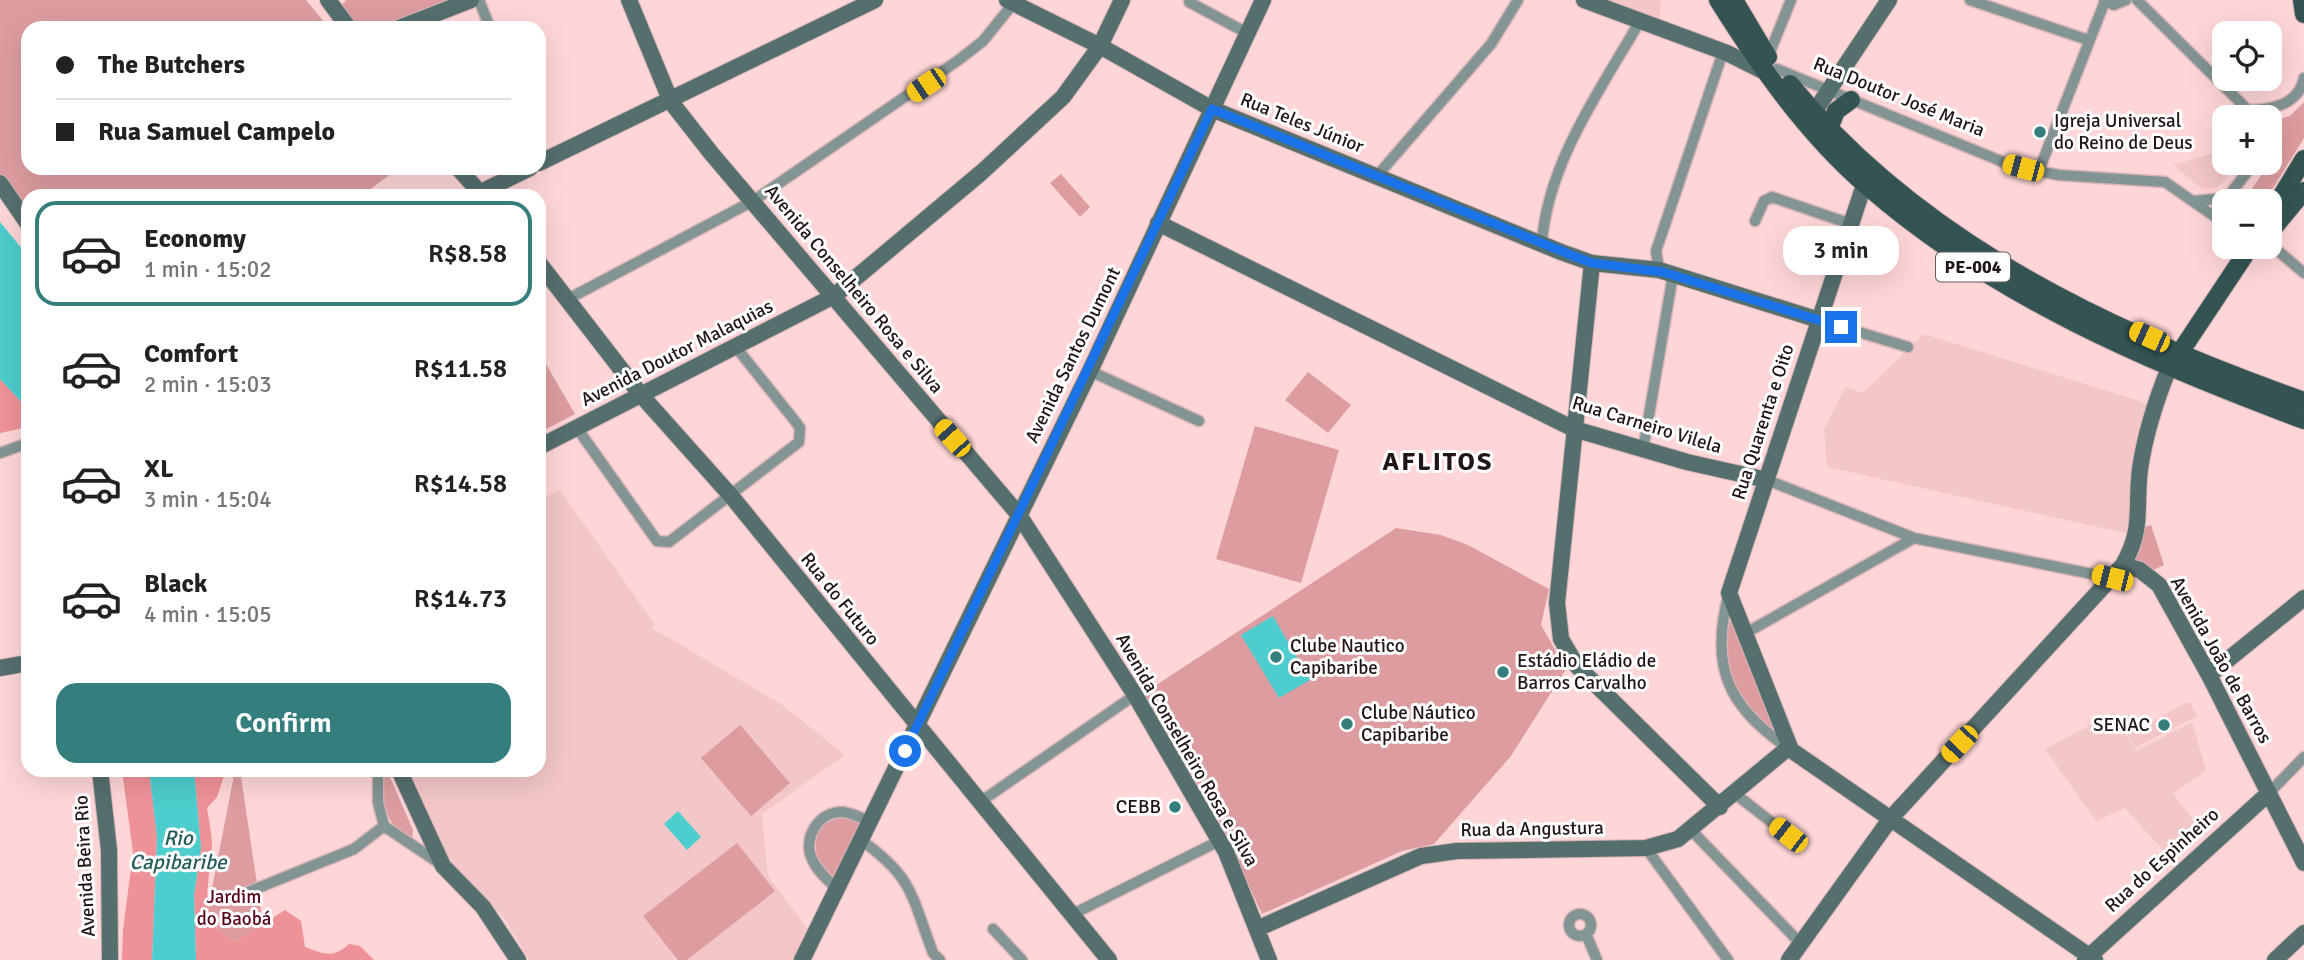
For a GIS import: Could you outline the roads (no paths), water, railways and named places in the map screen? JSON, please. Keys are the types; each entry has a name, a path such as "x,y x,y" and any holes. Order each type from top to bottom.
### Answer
{"main road":[{"name":"PE-004","path":"1718,0 1743,39 1770,66 1864,185 1914,225 1989,277 2169,369 2304,420"},
{"name":"PE-004","path":"1734,0 1770,66"},
{"path":"2302,0 2304,14"},
{"path":"1829,129 1836,111 1852,100"},
{"name":"PE-004","path":"1810,119 1829,129 1873,172 1954,236 2052,293 2244,380 2304,401"},
{"path":"2282,195 2304,159"},
{"path":"2282,218 2304,191"},
{"path":"2169,369 2242,259"}],"street":[{"path":"328,0 344,21"},
{"path":"417,21 471,0"},
{"path":"480,0 488,21"},
{"name":"Avenida Conselheiro Rosa e Silva","path":"629,0 671,102 1019,514 1135,695 1219,841 1258,928 1269,960"},
{"path":"546,160 671,102 875,0"},
{"name":"Avenida Doutor Malaquias","path":"546,444 834,296 982,172 1063,97 1100,46 1122,0"},
{"name":"Avenida Santos Dumont","path":"802,960 1090,371 1263,0"},
{"path":"1377,176 1491,44 1518,0"},
{"name":"Rua Doutor José Maria","path":"1584,0 1770,66 2008,164 2038,173 2150,179 2170,184 2194,201"},
{"path":"1770,66 1791,0"},
{"path":"1810,119 1889,0"},
{"path":"1970,0 2088,40"},
{"path":"2038,173 2105,1 2114,5 2126,0"},
{"path":"2137,0 2243,105"},
{"path":"568,299 753,201 926,85 983,41 1012,1"},
{"name":"Rua Teles Júnior","path":"1012,1 1100,46 1212,109 1592,263 1666,273 1819,320"},
{"path":"1189,2 1247,33"},
{"path":"1542,242 1544,222 1566,155 1640,21"},
{"path":"1641,268 1656,251 1725,52 1743,39"},
{"path":"2281,105 2300,91 2304,78"},
{"path":"490,189 517,175"},
{"path":"2194,201 2227,198 2245,175"},
{"path":"0,183 21,214"},
{"name":"Rua Quarenta e Oito","path":"1864,185 1729,593 1720,651 1728,685 1735,700 1755,722 1790,749 2090,958"},
{"path":"1755,221 1764,201 1772,197 1851,224"},
{"path":"2194,201 2212,214"},
{"path":"1526,236 1544,222"},
{"name":"Rua Carneiro Vilela","path":"1158,223 1574,429 1643,450 1767,480 1914,538 2112,578"},
{"path":"1643,450 1666,273 1656,251"},
{"path":"2282,254 2304,273"},
{"path":"1592,263 1560,564 1557,623 1567,653 1720,807"},
{"name":"Rua do Futuro","path":"546,272 641,395 732,497 1109,960"},
{"path":"1819,320 1908,347"},
{"path":"577,428 660,544 669,542 795,447 801,435 795,421 735,346"},
{"path":"1789,960 1891,818 2123,565 2138,531 2140,469 2155,407 2169,369"},
{"path":"1090,371 1199,421"},
{"path":"0,453 21,446"},
{"path":"1744,634 1914,538"},
{"name":"Avenida João de Barros","path":"2123,565 2140,570 2159,585 2209,675 2304,863"},
{"path":"1729,593 1790,749"},
{"path":"2209,675 2304,598"},
{"path":"0,668 21,664"},
{"path":"980,802 1135,695"},
{"name":"Rua da Angustura","path":"1258,928 1421,856 1457,851 1646,848 1678,839 1790,749"},
{"path":"2269,793 2304,757"},
{"name":"Avenida Beira Rio","path":"101,777 109,850 110,960"},
{"path":"378,777 378,803 384,826 443,866 483,907 518,960"},
{"path":"402,777 443,866"},
{"path":"1734,793 1788,835"},
{"name":"Rua do Espinheiro","path":"2090,958 2269,793"},
{"path":"837,889 812,861 811,835 821,819 835,813 851,814 870,821"},
{"path":"248,892 354,849 384,826"},
{"path":"1691,830 1802,945"},
{"path":"861,841 889,861 909,885 934,958"},
{"path":"1071,915 1219,841"},
{"path":"1646,848 1728,960"},
{"path":"993,929 1022,960"},
{"path":"2275,960 2304,933"},
{"path":"1586,934 1597,960"}],"water":[{"path":"0,222 21,248 21,402 0,379"},
{"name":"Clube Nautico Capibaribe","path":"1273,616 1310,680 1279,698 1241,635"},
{"name":"Rio Capibaribe","path":"150,777 195,777 201,848 194,895 196,960 152,960 157,837"},
{"path":"678,811 701,837 687,850 664,824"}],"place":[{"name":"Igreja Universal do Reino de Deus","path":"2040,132"},
{"name":"Clube Nautico Capibaribe","path":"1276,657"},
{"name":"Estádio Eládio de Barros Carvalho","path":"1503,672"},
{"name":"Clube Náutico Capibaribe","path":"1347,724"},
{"name":"SENAC","path":"2164,725"},
{"name":"CEBB","path":"1175,807"}],"district":[{"name":"AFLITOS","path":"1438,462"}],"park label":[{"name":"Jardim do Baobá","path":"234,908"}]}
